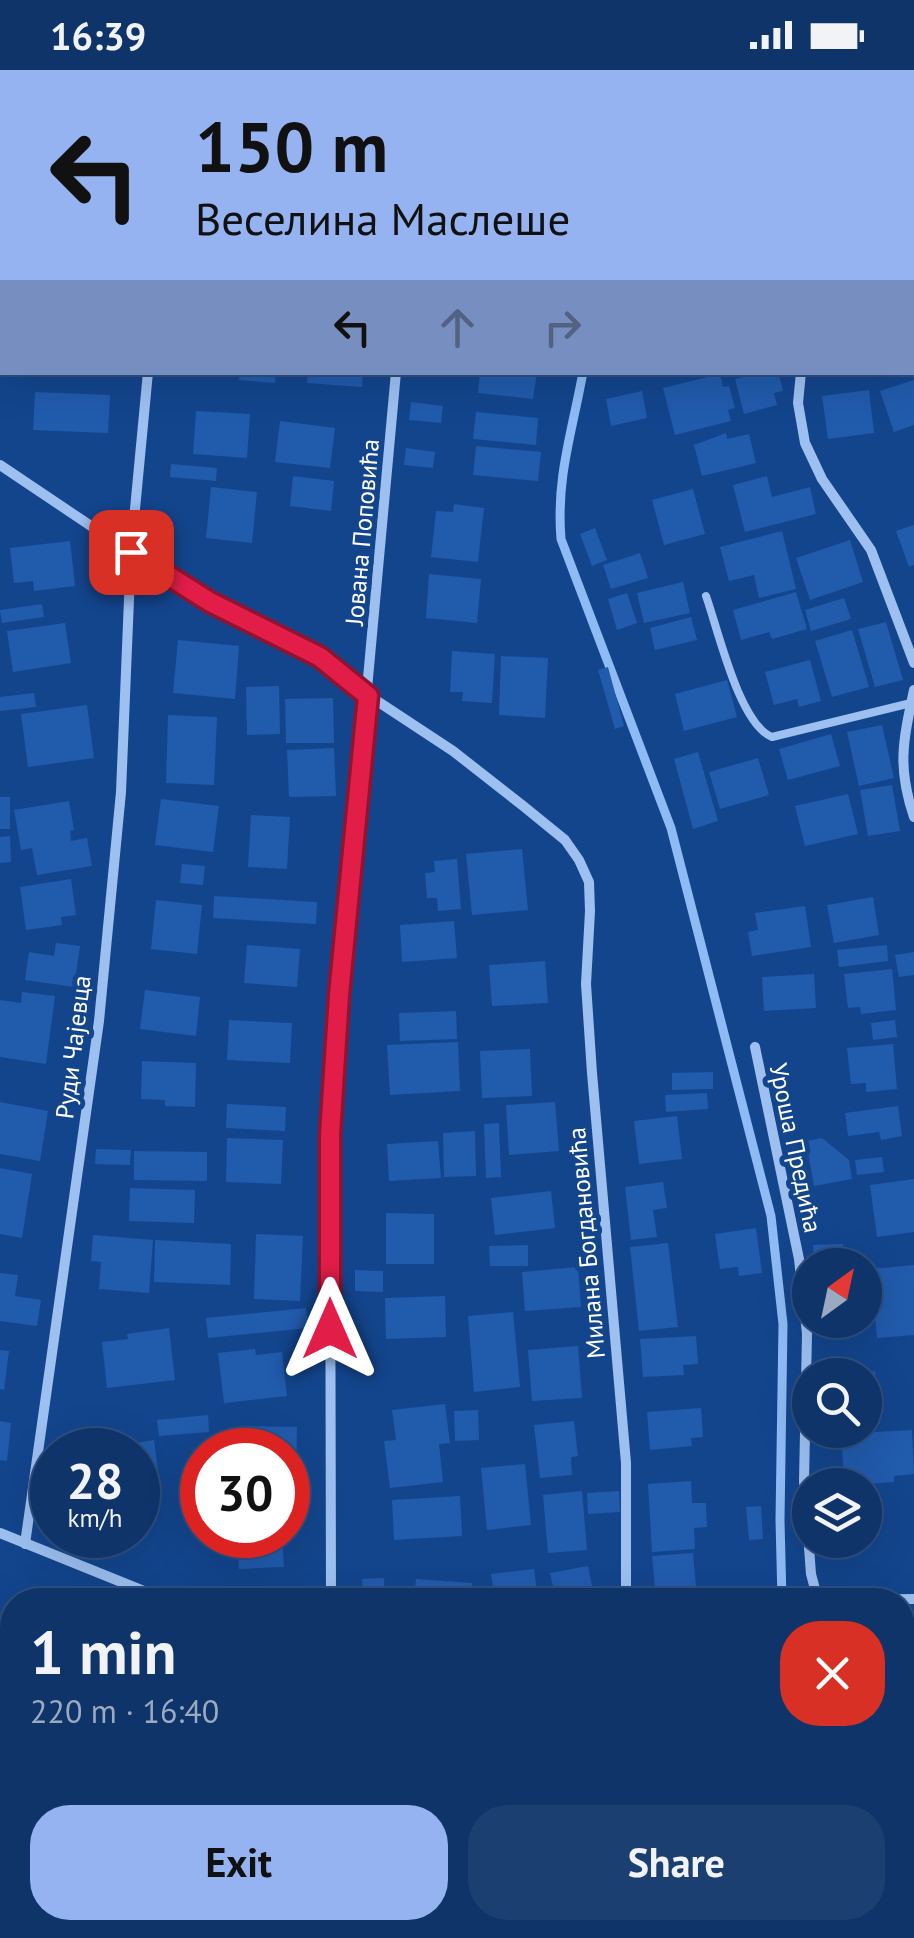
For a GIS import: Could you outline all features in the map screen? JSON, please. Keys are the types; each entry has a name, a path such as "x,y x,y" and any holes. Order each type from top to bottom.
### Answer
{"street":[{"name":"Руди Чајевца","path":"25,1544 98,1021 120,792 131,552 148,375"},
{"name":"Јована Поповића","path":"331,1588 330,1135 339,995 396,375"},
{"path":"801,375 798,403 805,443 822,479 871,550 914,662"},
{"path":"0,465 210,602 320,657 368,696"},
{"path":"914,690 901,751 901,769 914,817"},
{"name":"Милана Богдановића","path":"368,696 453,750 565,840 580,860 589,882 586,984 626,1463 626,1588"},
{"name":"Уроша Предића","path":"755,1047 799,1258 808,1334 804,1480 810,1574 815,1588"},
{"path":"0,1533 136,1588"}],"lane":[{"path":"706,596 746,708 763,733 772,737 911,703"}],"building":[{"path":"240,375 276,375 275,383 239,380"},
{"path":"308,375 363,375 362,387 307,383"},
{"path":"480,375 537,375 533,399 478,393"},
{"path":"720,375 723,387 729,386 735,408 728,410 731,421 675,435 663,388"},
{"path":"779,375 783,391 774,393 777,405 744,414 735,379"},
{"path":"914,380 914,425 894,432 880,391"},
{"path":"869,390 874,433 828,439 822,396"},
{"path":"642,391 647,418 611,426 606,399"},
{"path":"35,392 110,395 108,433 33,430"},
{"path":"411,402 443,406 441,423 409,420"},
{"path":"196,411 250,414 247,458 193,454"},
{"path":"476,412 538,418 536,445 473,439"},
{"path":"280,421 335,428 330,468 275,462"},
{"path":"726,433 727,439 749,434 756,463 702,476 694,445"},
{"path":"476,446 541,452 538,481 473,475"},
{"path":"406,448 435,452 433,468 404,465"},
{"path":"171,464 217,468 216,481 170,477"},
{"path":"293,476 334,481 331,511 290,506"},
{"path":"767,476 772,497 810,487 816,514 745,532 733,485"},
{"path":"211,487 257,492 252,543 206,538"},
{"path":"693,489 705,534 664,545 652,500"},
{"path":"454,504 484,508 478,562 431,557 436,511 453,512"},
{"path":"914,525 914,565 909,567 896,531"},
{"path":"595,528 607,560 592,566 580,534"},
{"path":"782,531 796,589 759,598 754,575 729,581 720,547"},
{"path":"850,540 863,582 810,600 796,558"},
{"path":"70,541 75,586 34,591 33,581 14,583 10,548"},
{"path":"640,553 648,578 611,589 603,565"},
{"path":"429,574 481,579 477,623 426,618"},
{"path":"683,582 690,613 644,623 637,593"},
{"path":"796,592 807,629 772,639 769,632 741,640 733,610"},
{"path":"627,593 637,623 617,630 608,599"},
{"path":"844,598 851,619 811,631 805,610"},
{"path":"42,604 44,617 2,623 0,610"},
{"path":"691,617 697,640 655,650 650,628"},
{"path":"886,622 903,680 875,687 858,629"},
{"path":"65,623 71,663 13,672 7,631"},
{"path":"852,630 869,687 832,697 815,641"},
{"path":"178,640 239,646 235,699 173,693"},
{"path":"452,651 495,654 492,703 462,701 463,692 450,692"},
{"path":"501,656 548,658 545,718 499,715"},
{"path":"810,660 821,701 799,707 797,699 774,705 765,672"},
{"path":"608,667 624,726 615,729 598,670"},
{"path":"727,680 737,717 684,731 675,694"},
{"path":"279,686 280,734 247,735 246,687"},
{"path":"34,693 36,707 0,711 0,697"},
{"path":"333,698 334,743 286,743 285,699"},
{"path":"87,705 94,758 28,767 21,714"},
{"path":"168,715 217,717 214,785 166,783"},
{"path":"882,725 894,778 859,786 847,732"},
{"path":"831,734 840,766 788,780 779,749"},
{"path":"334,748 336,796 289,797 287,750"},
{"path":"698,752 718,821 693,829 674,759"},
{"path":"758,758 769,795 720,809 709,772"},
{"path":"892,785 900,831 868,836 860,790"},
{"path":"848,794 858,834 805,846 795,806"},
{"path":"0,797 10,797 10,829 0,829"},
{"path":"161,799 219,806 213,852 155,845"},
{"path":"69,801 74,830 70,831 71,841 87,838 92,866 37,875 32,848 21,850 14,810"},
{"path":"251,815 290,817 287,869 248,867"},
{"path":"10,836 11,862 0,863 0,837"},
{"path":"522,849 528,910 472,915 466,854"},
{"path":"457,859 461,909 438,911 437,898 427,898 425,873 435,872 434,861"},
{"path":"182,864 205,866 203,885 180,883"},
{"path":"71,879 76,915 61,917 62,925 26,930 20,887"},
{"path":"214,896 317,902 316,924 213,918"},
{"path":"873,897 879,935 834,943 827,905"},
{"path":"156,900 202,905 197,954 151,949"},
{"path":"805,906 811,947 752,956 748,932 758,930 755,913"},
{"path":"454,921 457,958 402,962 400,925"},
{"path":"56,943 80,946 74,987 25,980 29,952 54,956"},
{"path":"247,945 300,949 297,987 244,983"},
{"path":"887,945 888,961 839,967 837,950"},
{"path":"914,952 914,975 899,977 895,955"},
{"path":"545,961 548,1003 492,1006 489,965"},
{"path":"892,969 896,1010 861,1014 860,1007 848,1008 844,974"},
{"path":"814,974 816,1008 764,1011 762,977"},
{"path":"145,990 200,997 196,1036 140,1029"},
{"path":"22,992 55,996 46,1064 0,1057 0,1000 21,1003"},
{"path":"456,1011 457,1039 400,1041 399,1013"},
{"path":"229,1020 292,1023 290,1063 227,1060"},
{"path":"895,1020 897,1037 873,1040 871,1023"},
{"path":"458,1042 460,1091 390,1095 387,1045"},
{"path":"893,1044 897,1089 866,1092 866,1083 851,1084 847,1048"},
{"path":"530,1049 532,1096 482,1098 480,1051"},
{"path":"142,1061 196,1063 195,1107 165,1106 165,1100 141,1099"},
{"path":"713,1072 713,1089 672,1090 672,1073"},
{"path":"707,1093 708,1109 666,1112 665,1095"},
{"path":"0,1102 48,1111 40,1161 0,1154"},
{"path":"555,1102 559,1151 509,1155 506,1105"},
{"path":"227,1104 286,1107 285,1131 226,1128"},
{"path":"898,1106 902,1136 881,1140 879,1132 848,1136 845,1113"},
{"path":"677,1116 682,1159 639,1164 634,1121"},
{"path":"499,1123 501,1177 486,1178 484,1124"},
{"path":"475,1131 476,1176 444,1177 443,1133"},
{"path":"227,1138 283,1140 281,1184 226,1182"},
{"path":"822,1138 849,1160 852,1179 814,1186 806,1141"},
{"path":"438,1141 441,1178 389,1181 387,1144"},
{"path":"96,1149 131,1150 130,1165 95,1164"},
{"path":"134,1151 207,1152 207,1181 134,1180"},
{"path":"882,1157 884,1172 857,1175 855,1160"},
{"path":"0,1168 32,1174 22,1238 0,1234"},
{"path":"914,1179 914,1232 877,1237 870,1185"},
{"path":"663,1182 667,1208 653,1210 657,1237 631,1240 625,1187"},
{"path":"130,1188 195,1190 194,1223 129,1221"},
{"path":"551,1191 555,1228 495,1235 491,1198"},
{"path":"386,1213 434,1214 434,1264 386,1264"},
{"path":"756,1228 762,1273 739,1276 738,1267 720,1269 715,1234"},
{"path":"256,1234 303,1236 300,1301 254,1299"},
{"path":"93,1235 153,1240 149,1293 99,1289 101,1262 91,1261"},
{"path":"155,1240 231,1244 230,1285 154,1282"},
{"path":"668,1243 678,1327 639,1331 630,1247"},
{"path":"843,1244 843,1248 813,1248"},
{"path":"528,1245 528,1266 490,1266 489,1246"},
{"path":"914,1265 914,1335 882,1338 882,1268"},
{"path":"578,1267 581,1307 525,1311 522,1272"},
{"path":"355,1270 383,1271 383,1292 355,1291"},
{"path":"0,1273 18,1275 15,1296 41,1300 37,1326 0,1321"},
{"path":"445,1296 446,1337 386,1339 385,1298"},
{"path":"306,1308 309,1328 208,1338 206,1318"},
{"path":"513,1312 520,1387 474,1392 468,1316"},
{"path":"169,1328 175,1380 107,1388 102,1342"},
{"path":"696,1336 698,1364 683,1365 684,1375 643,1377 640,1339"},
{"path":"578,1346 582,1398 532,1401 528,1350"},
{"path":"255,1349 256,1355 282,1352 287,1396 224,1403 218,1353"},
{"path":"0,1350 9,1351 4,1390 0,1389"},
{"path":"445,1404 450,1443 439,1444 443,1482 390,1488 384,1441 396,1440 392,1410"},
{"path":"701,1408 703,1437 691,1438 692,1446 650,1450 647,1412"},
{"path":"478,1410 479,1440 455,1441 454,1411"},
{"path":"208,1415 209,1428 180,1428 180,1434 160,1436 157,1420"},
{"path":"0,1421 11,1423 7,1461 0,1460"},
{"path":"574,1421 578,1456 571,1457 572,1475 540,1478 534,1425"},
{"path":"245,1426 297,1427 297,1428"},
{"path":"912,1430 914,1474 894,1476 894,1482 882,1483 882,1468 843,1468 842,1448 882,1448 882,1432"},
{"path":"525,1464 531,1525 487,1530 481,1468"},
{"path":"691,1481 692,1503 706,1503 707,1527 694,1528 695,1549 652,1552 648,1484"},
{"path":"582,1491 587,1550 548,1553 543,1495"},
{"path":"619,1491 620,1512 588,1514 587,1493"},
{"path":"460,1496 462,1536 394,1540 392,1500"},
{"path":"761,1506 763,1539 749,1540 746,1507"},
{"path":"693,1553 696,1587 655,1588 652,1556"},
{"path":"238,1558 283,1558 284,1567 239,1569"},
{"path":"588,1566 593,1588 553,1588 550,1573"},
{"path":"534,1569 536,1588 493,1588 491,1574"},
{"path":"384,1578 384,1588 362,1588 362,1579"},
{"path":"416,1579 472,1583 471,1588 415,1588"}],"waterway":[{"path":"582,375 563,475 561,539 671,828 771,1216 783,1324 782,1588"}],"route":[{"path":"131,552 210,602 320,657 368,696 339,995 330,1135 330,1329"}]}
